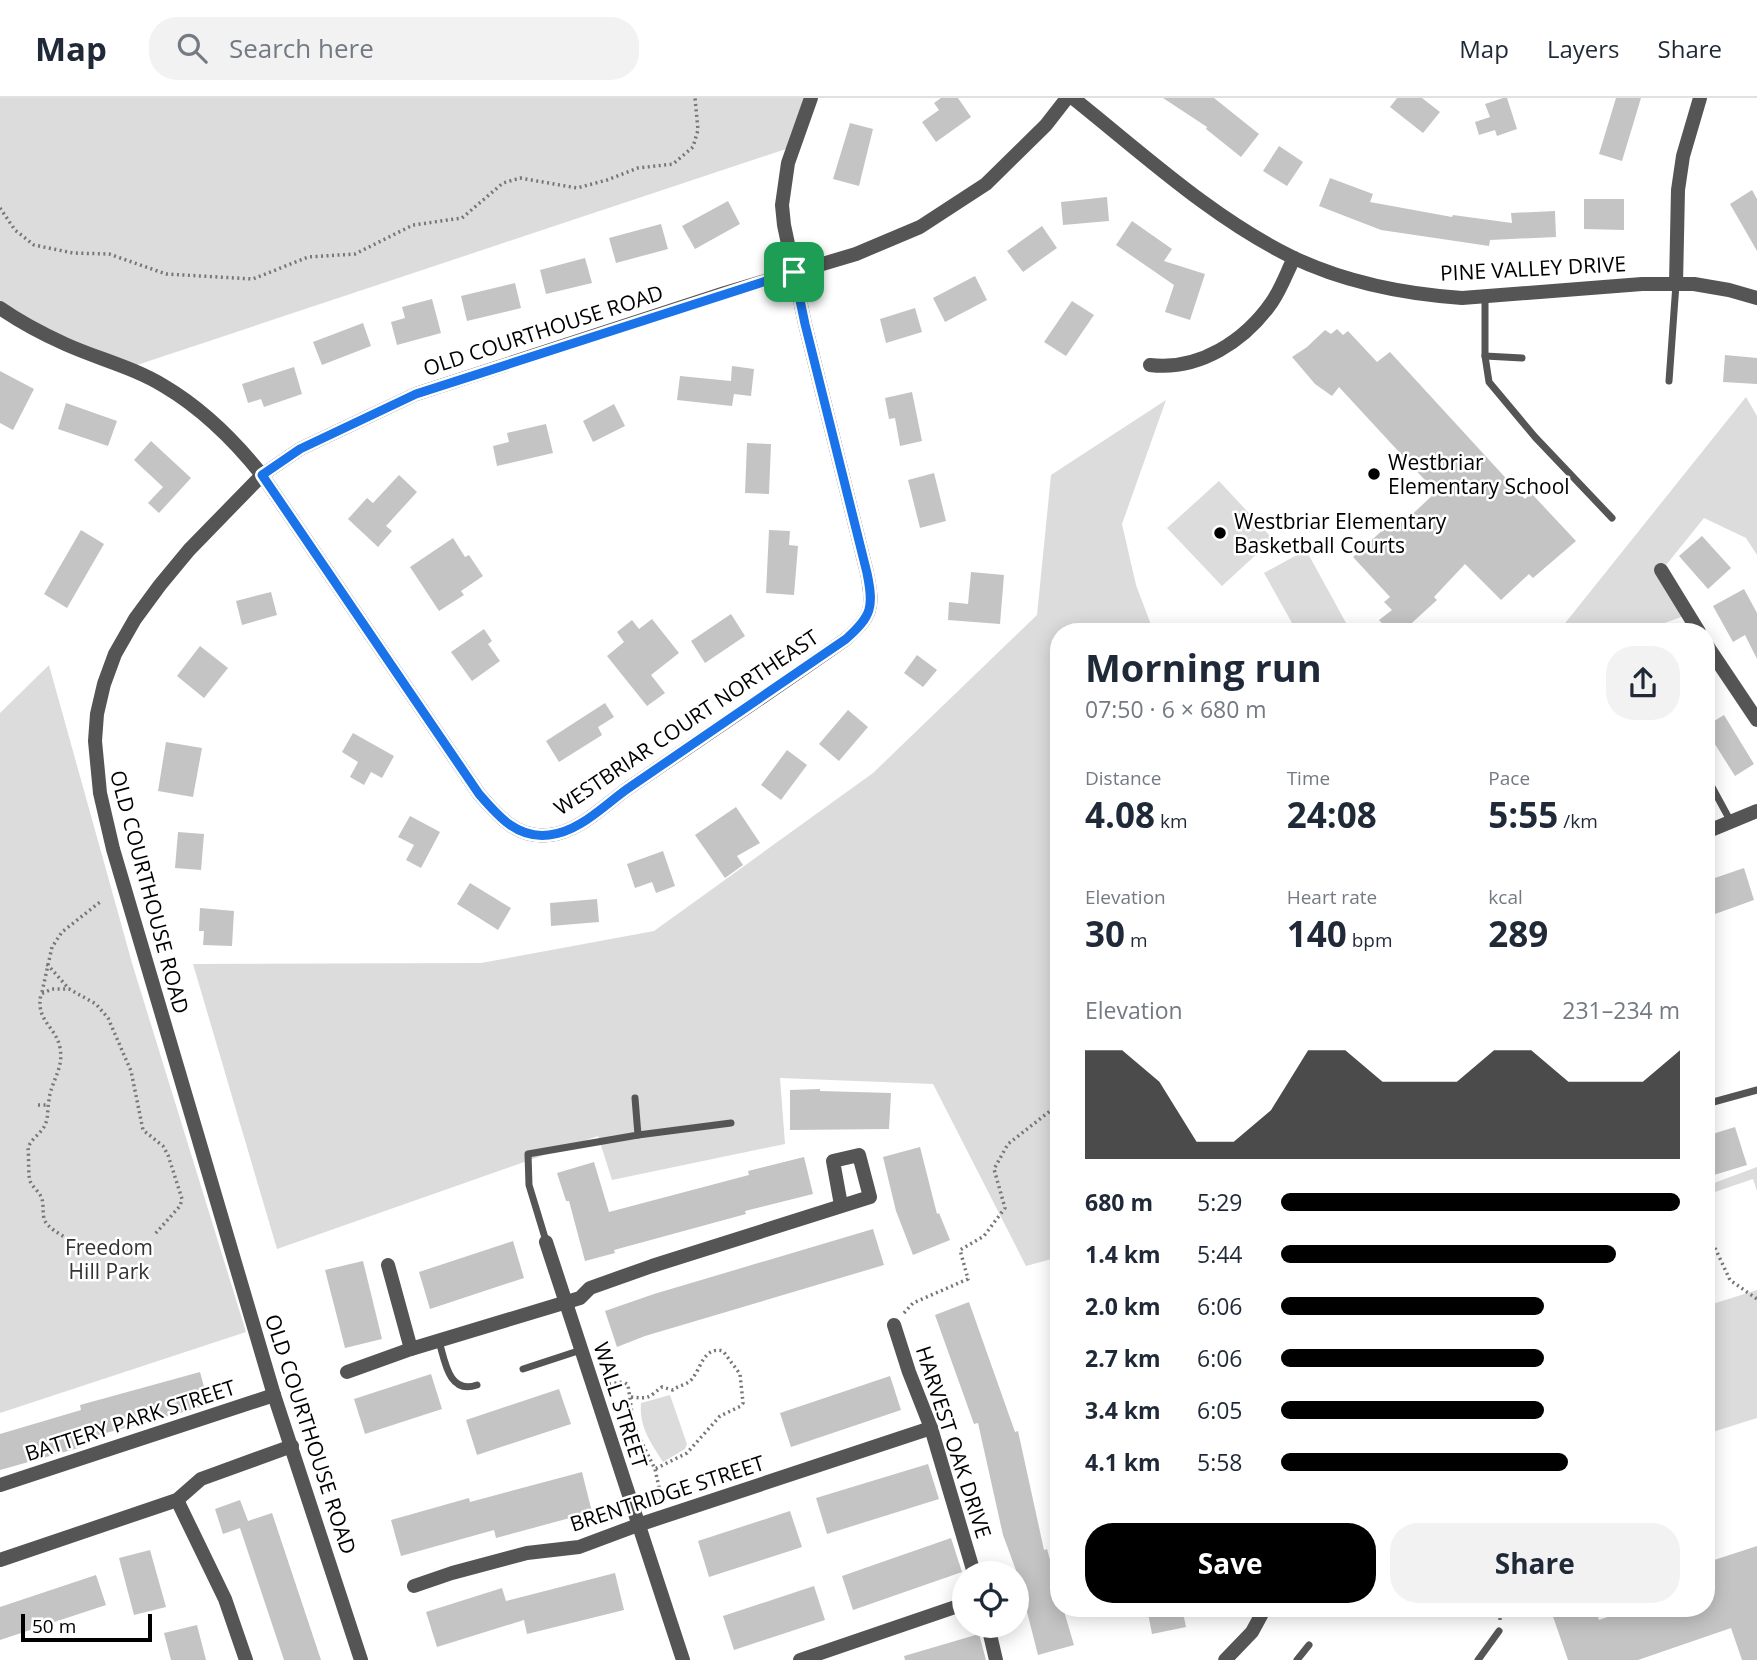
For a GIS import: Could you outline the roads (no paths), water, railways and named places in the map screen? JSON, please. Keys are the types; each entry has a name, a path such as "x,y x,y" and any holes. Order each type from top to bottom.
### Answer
{"street":[{"name":"WESTBRIAR COURT NORTHEAST","path":"0,308 66,345 122,365 163,385 213,421 239,446 262,475 486,803 501,820 516,830 532,835 565,832 579,825 628,788 846,639 865,622 869,614 870,589 867,573 805,324 784,225 782,205 788,163 811,98"},
{"name":"OLD COURTHOUSE ROAD","path":"361,1660 274,1395 120,875 100,793 95,741 97,713 115,654 135,619 189,550 262,475 300,449 416,394 856,254 889,241 943,213 986,184 1046,125 1067,98"},
{"name":"PINE VALLEY DRIVE","path":"1073,98 1234,222 1294,258 1324,269 1410,292 1462,298 1642,284 1676,284 1729,290 1757,298"},
{"path":"1676,284 1678,190 1683,156 1700,98"},
{"path":"1150,365 1182,365 1202,360 1244,334 1274,299 1294,258"},
{"path":"1661,570 1693,623"},
{"path":"1715,657 1757,720"},
{"path":"1715,828 1757,811"},
{"path":"347,1371 438,1340 580,1298 590,1288 652,1266 870,1197 859,1155 833,1161 841,1205"},
{"name":"WALL STREET","path":"546,1242 683,1660"},
{"path":"388,1265 411,1349"},
{"name":"HARVEST OAK DRIVE","path":"894,1325 931,1428 970,1561"},
{"name":"BATTERY PARK STREET","path":"0,1485 274,1395"},
{"name":"BRENTRIDGE STREET","path":"414,1586 527,1553 579,1547 931,1428"},
{"path":"0,1560 177,1500 201,1479 292,1446"},
{"path":"177,1500 225,1599 246,1660"},
{"path":"800,1660 952,1609"},
{"path":"1225,1660 1252,1632 1260,1617"},
{"path":"991,1638 996,1660"}],"lane":[{"path":"1669,381 1676,284"},
{"path":"1485,295 1485,356 1489,382 1535,437 1612,518"},
{"path":"1485,356 1522,358"},
{"path":"1715,793 1731,822"},
{"path":"1715,1102 1757,1090"},
{"path":"635,1098 639,1135"},
{"path":"546,1242 529,1185 528,1154 731,1123"},
{"path":"438,1340 451,1380 458,1386 469,1388 477,1385"},
{"path":"523,1370 581,1350"},
{"path":"1478,1660 1499,1631"},
{"path":"1297,1660 1309,1645"}],"place":[{"name":"Westbriar Elementary School","path":"1374,474"},
{"name":"Westbriar Elementary Basketball Courts","path":"1220,533"}],"park label":[{"name":"Freedom Hill Park","path":"109,1259"}]}
